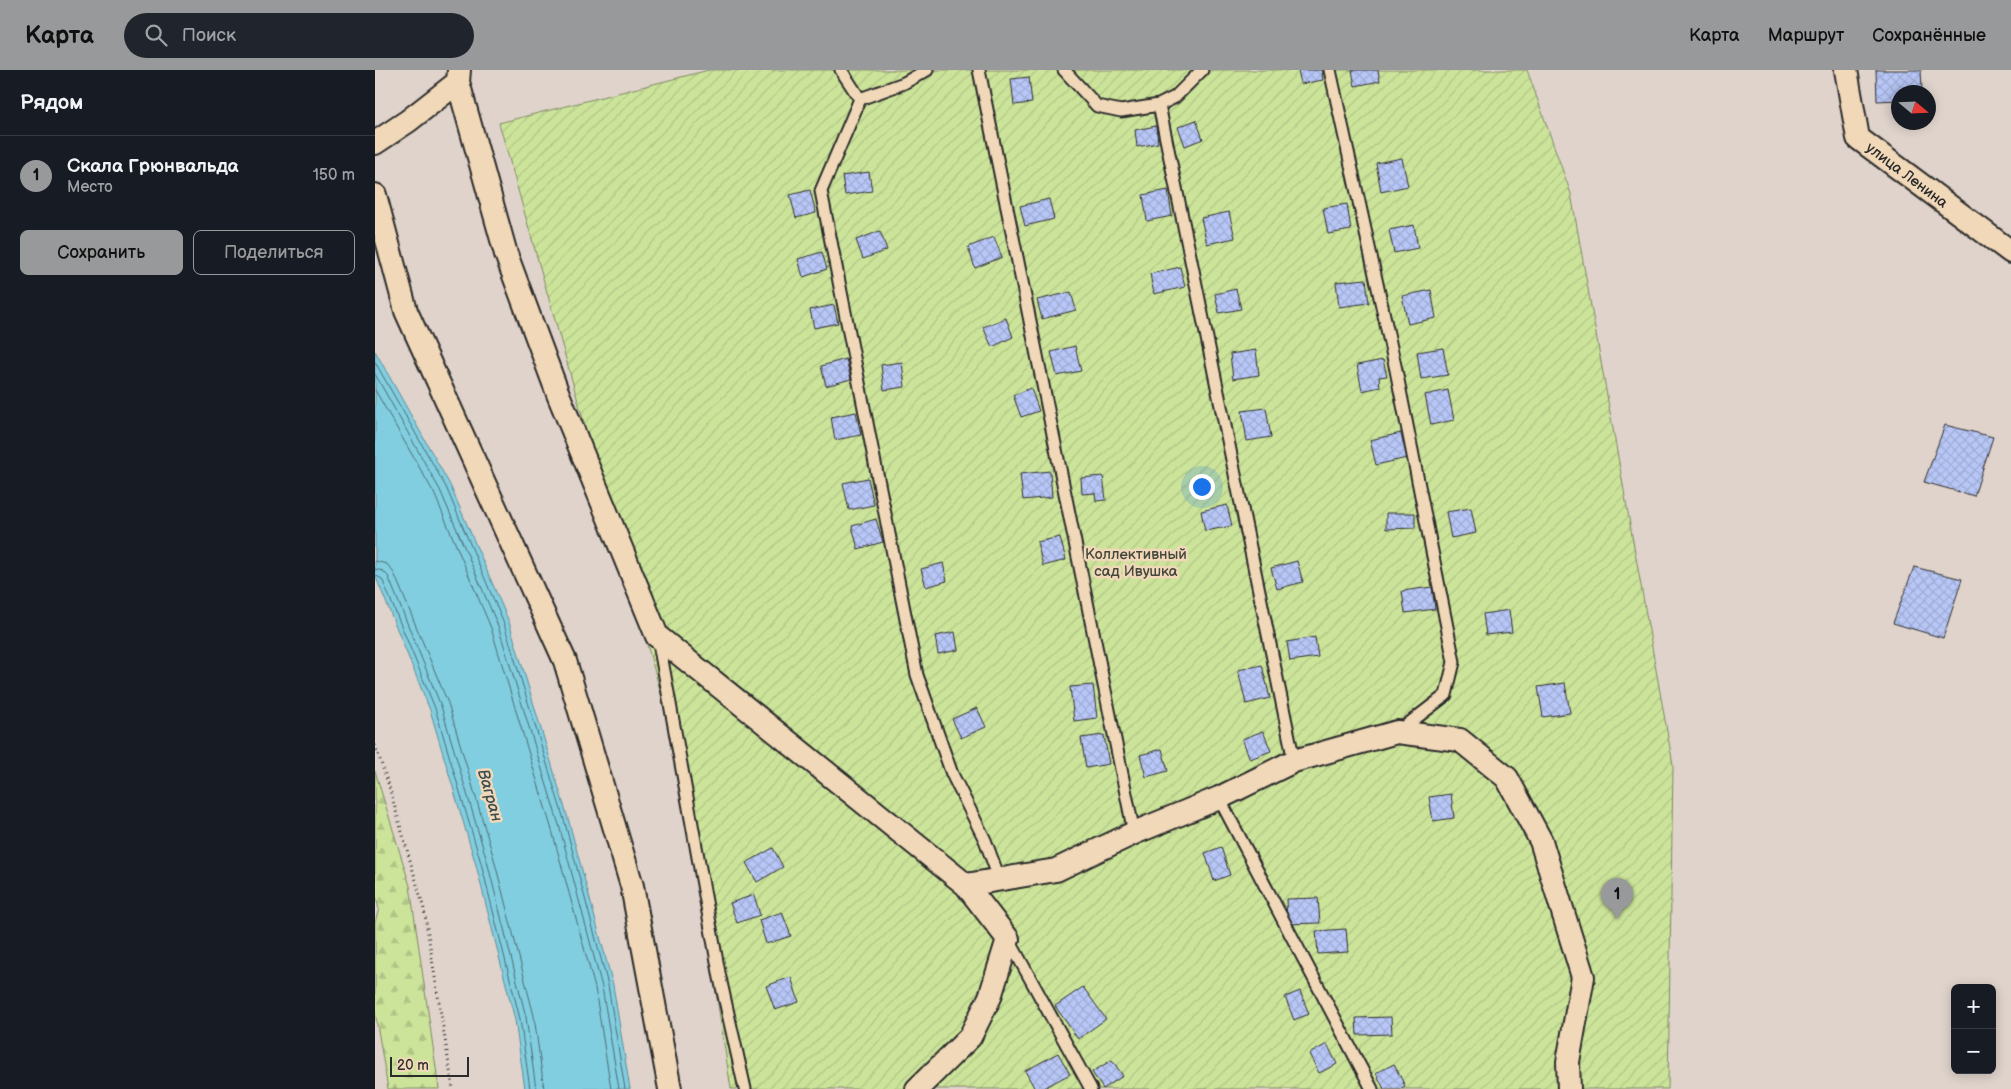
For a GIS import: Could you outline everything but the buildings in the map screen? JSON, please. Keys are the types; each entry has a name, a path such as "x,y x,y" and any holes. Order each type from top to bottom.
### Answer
{"street":[{"name":"улица Ленина","path":"1845,70 1858,138 2011,252"},
{"path":"375,143 408,121 458,76 506,254 558,394 657,636 966,885 1008,939 990,997 970,1037 917,1089"},
{"path":"375,195 407,311 565,661 631,886 669,1089"},
{"path":"966,885 1055,870 1134,833 1219,798 1294,761 1397,732 1460,740 1507,778 1541,841 1583,977 1569,1062 1569,1089"}],"lane":[{"path":"841,70 860,99"},
{"path":"927,70 904,83 860,99 821,191 917,676 951,774 985,840 999,878"},
{"path":"979,70 1134,833"},
{"path":"1064,70 1097,106 1121,111 1159,105 1175,97 1202,70"},
{"path":"1330,70 1396,370 1454,662 1446,695 1397,732"},
{"path":"1159,105 1294,761"},
{"path":"657,636 720,978 745,1089"},
{"path":"1219,798 1372,1089"},
{"path":"1008,939 1091,1089"}],"path":[{"path":"375,744 389,783 424,909 453,1089"}],"green space":[{"name":"Коллективный сад Ивушка","path":"709,70 1527,70 1571,194 1673,765 1668,1089 731,1089 681,764 499,123"},
{"path":"375,771 410,886 439,1089 388,1089 375,1012 375,922 379,909 375,893"}],"water":[{"name":"Вагран","path":"375,351 450,485 509,622 569,822 613,985 630,1089 525,1089 515,1020 476,865 430,710 375,575"}],"place":[{"name":"Скала Грюнвальда","path":"1617,919"}]}
